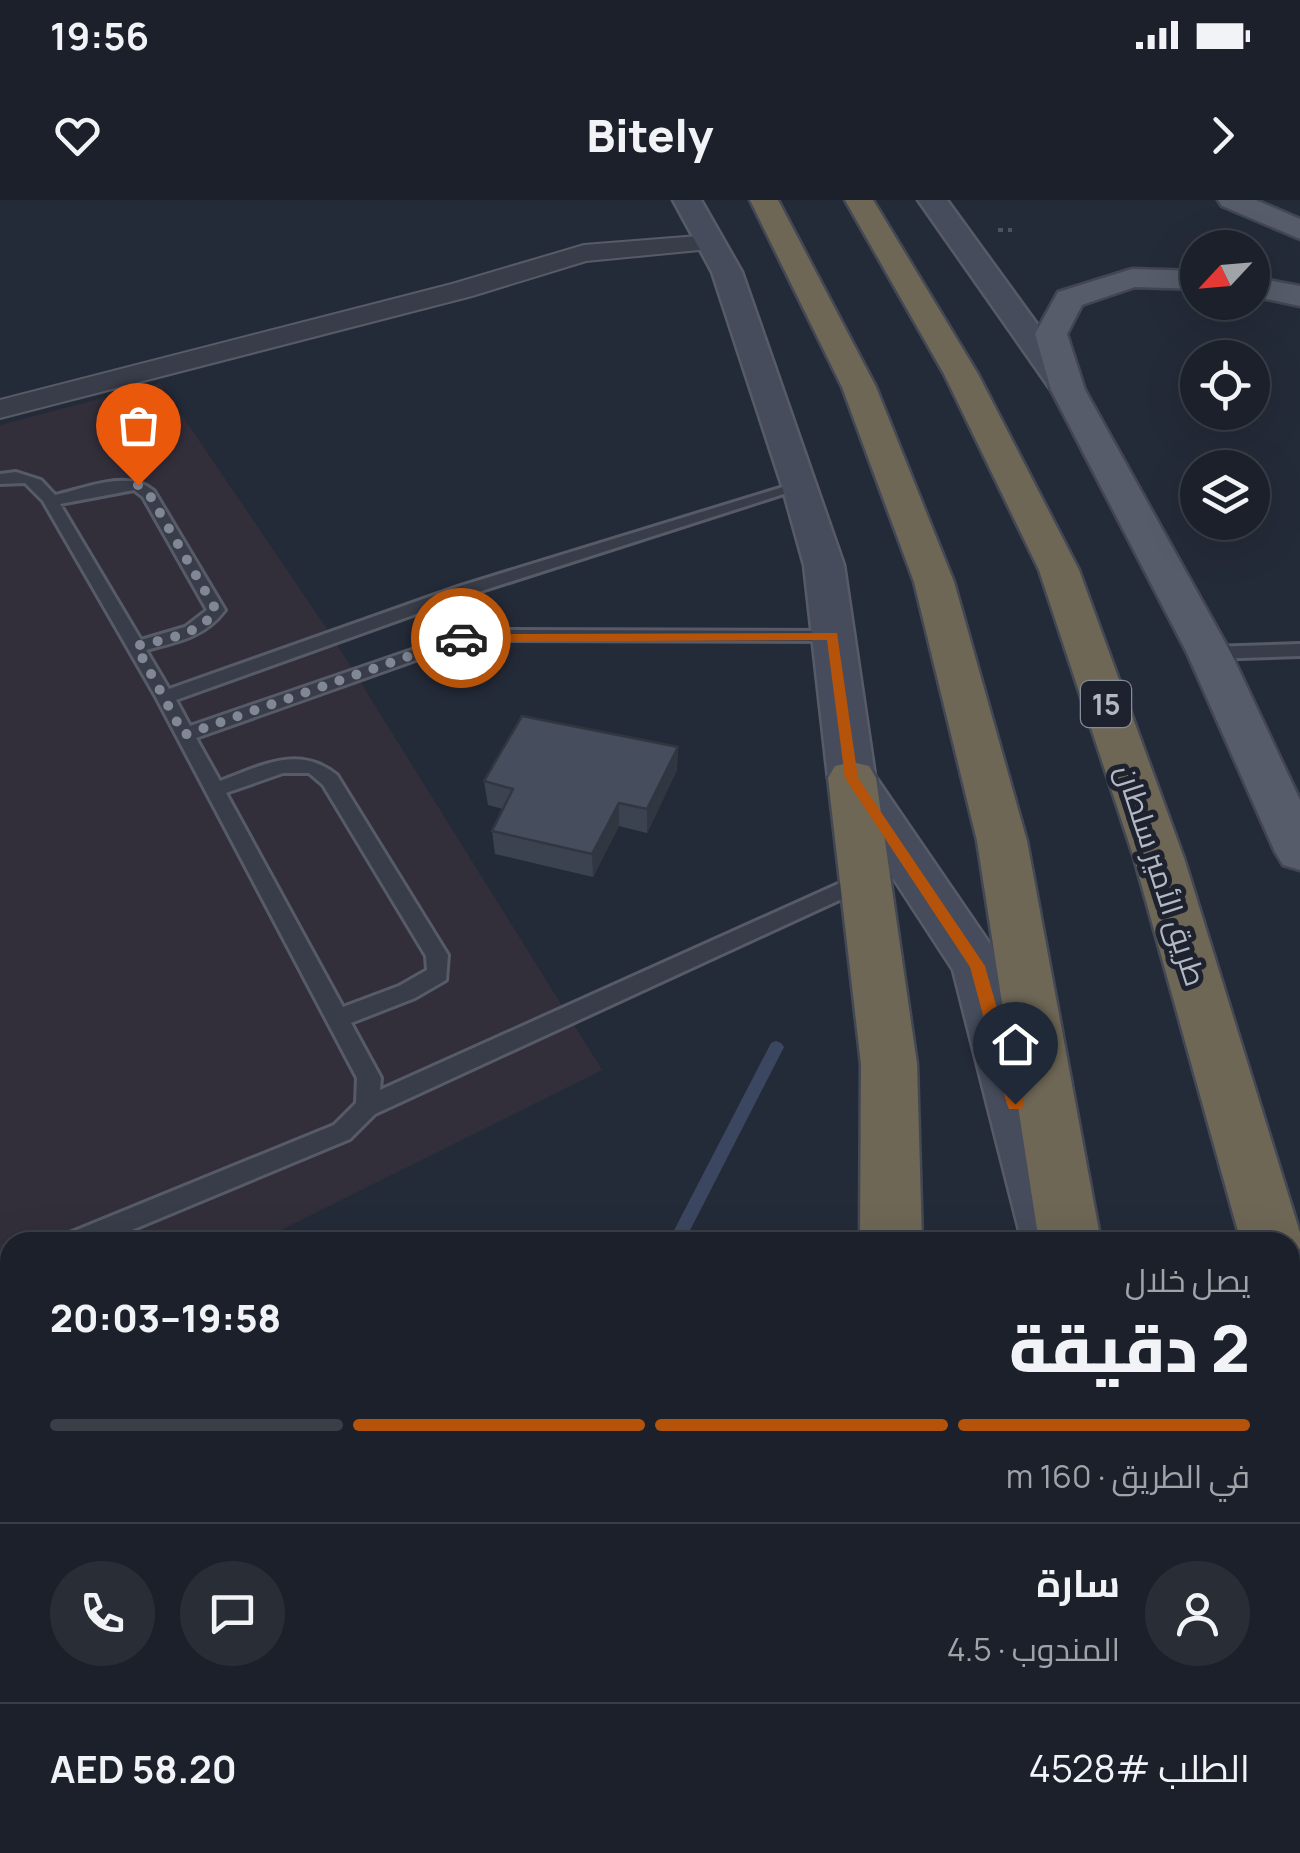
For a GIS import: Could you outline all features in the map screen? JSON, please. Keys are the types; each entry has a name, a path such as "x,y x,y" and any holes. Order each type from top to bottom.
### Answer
{"highway":[{"path":"764,200 859,387 934,582 1002,841 1068,1232"},
{"name":"طريق الأمير سلطان","path":"859,200 961,374 1059,570 1159,858 1269,1232"},
{"path":"852,778 888,1064 891,1232"}],"main road":[{"path":"687,200 727,272 824,565 852,778 978,966 1050,1232"},
{"path":"932,200 1068,390 1209,653 1299,849"},
{"path":"1232,200 1300,230"},
{"path":"1068,390 1052,334 1069,298 1132,278 1180,279"},
{"path":"1270,290 1300,296"}],"street":[{"path":"0,409 462,290 584,254 711,243"}],"lane":[{"path":"0,478 25,478 40,484 136,646 369,1078 368,1107"},
{"path":"51,502 115,486 138,485 149,494 216,610 208,622 189,632 136,646"},
{"path":"184,735 466,613 801,486"},
{"path":"165,697 466,613 833,636"},
{"path":"1209,653 1300,650"},
{"path":"214,790 282,766 312,766 330,780 437,955 438,974 407,992 337,1019"},
{"path":"100,1232 342,1132 368,1107 864,880"}],"shaded area":[{"path":"160,383 331,635 602,1070 277,1232 0,1232 0,425"}],"building":[{"path":"522,716 678,747 647,809 619,803 592,854 492,831 513,789 484,781"}],"waterway":[{"path":"681,1232 776,1047"}],"way so far":[{"path":"138,485 149,494 216,610 208,622 189,632 136,646 184,735 461,638"}],"route":[{"path":"461,638 833,636 852,778 978,966 1015,1104"}]}
